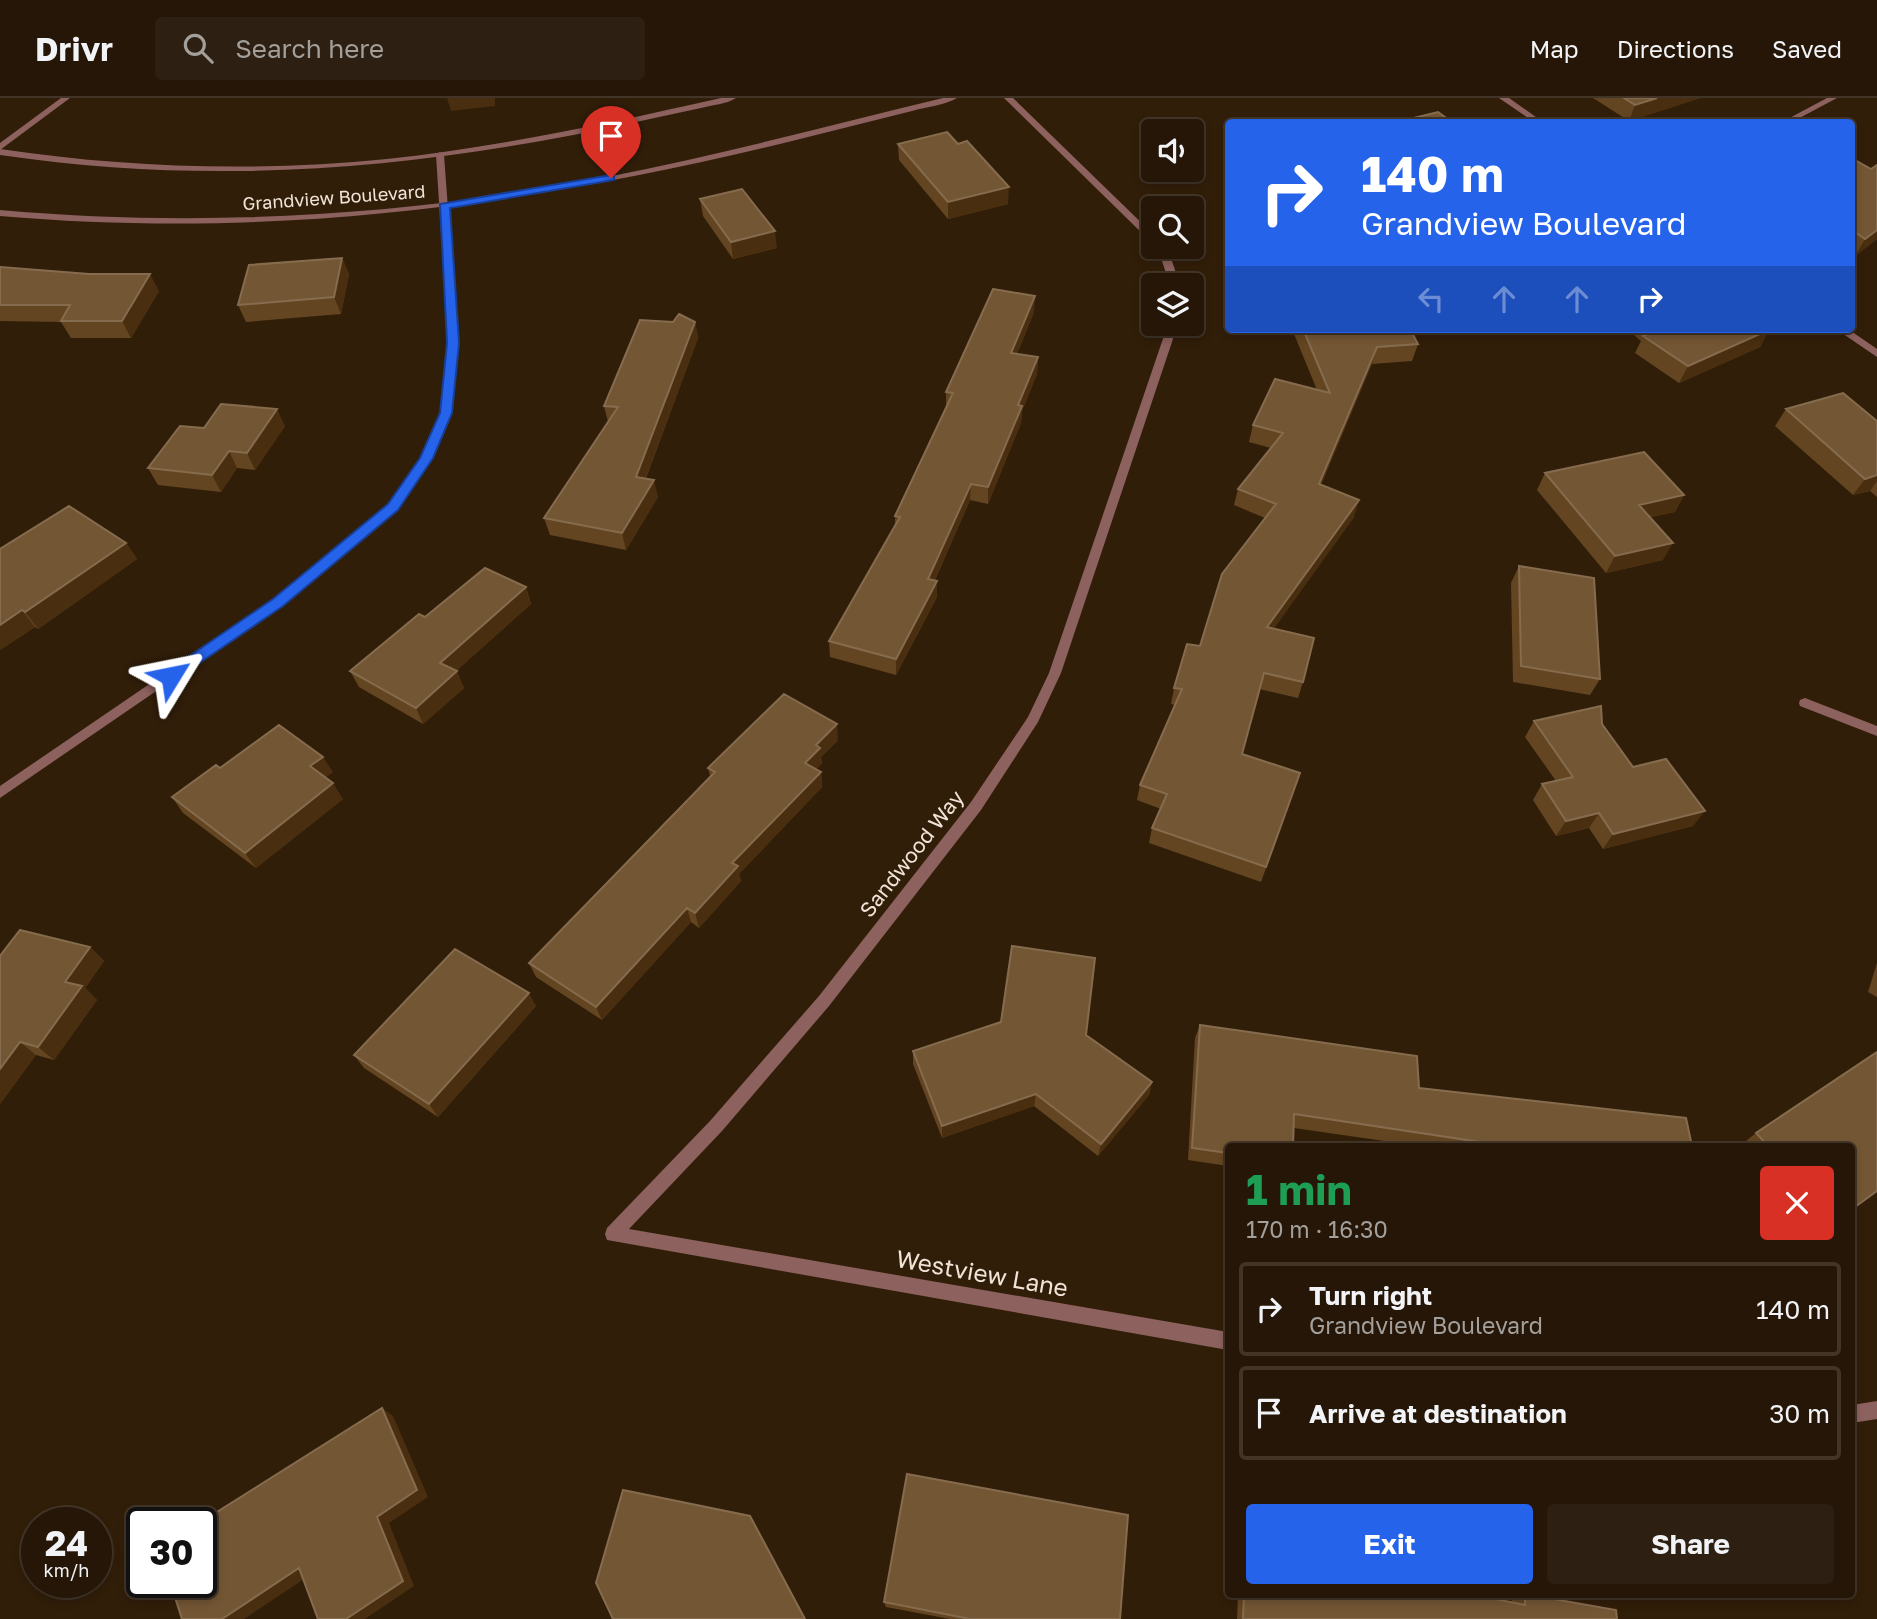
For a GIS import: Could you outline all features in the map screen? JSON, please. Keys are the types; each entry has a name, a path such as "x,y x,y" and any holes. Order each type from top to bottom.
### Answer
{"street":[{"path":"0,150 66,98"},
{"name":"Grandview Boulevard","path":"0,150 40,159 189,168 266,168 440,155 577,133 732,98"},
{"name":"Grandview Boulevard","path":"0,213 127,221 248,220 444,206 557,189 664,167 953,98"},
{"path":"1008,98 1141,227"},
{"path":"1503,98 1534,119"},
{"path":"1792,119 1833,98"},
{"path":"0,793 278,602 393,507 426,458 446,413 453,343 440,155"},
{"path":"1847,333 1877,354"},
{"name":"Sandwood Way","path":"727,1253 613,1234 716,1126 824,1001 976,806 1033,719 1059,660 1169,336"},
{"path":"1805,703 1877,731"},
{"name":"Westview Lane","path":"727,1253 1225,1340"},
{"path":"1855,1414 1877,1410"}],"building":[{"path":"1624,98 1657,98 1635,105"},
{"path":"1438,112 1448,119 1409,119"},
{"path":"947,132 958,144 967,141 1009,187 948,202 898,144"},
{"path":"1855,160 1871,169 1877,165 1877,230 1865,239 1855,232"},
{"path":"742,189 775,231 731,242 700,199"},
{"path":"342,258 334,297 238,305 249,265"},
{"path":"0,267 89,274 150,274 122,321 61,321 70,305 0,305"},
{"path":"993,289 1035,296 1011,353 1038,357 1018,405 1022,406 988,487 971,484 928,579 937,581 896,659 829,641 900,517 895,516 953,393 946,392"},
{"path":"679,314 695,322 636,477 654,480 622,533 544,518 618,407 604,406 640,320 673,322"},
{"path":"1305,333 1412,333 1418,344 1377,347 1319,484 1359,500 1267,627 1314,638 1303,682 1264,673 1242,754 1300,773 1266,867 1152,828 1167,794 1140,785 1182,689 1174,688 1187,644 1200,646 1222,574 1276,504 1238,489 1283,433 1253,425 1275,379 1330,393"},
{"path":"1650,333 1762,333 1688,366 1643,336"},
{"path":"1843,393 1877,421 1877,475 1865,479 1786,409"},
{"path":"221,404 277,409 247,453 229,451 212,475 148,468 180,426 204,428"},
{"path":"1644,452 1684,495 1639,505 1673,543 1615,556 1545,473"},
{"path":"69,506 126,543 25,612 22,610 0,625 0,549"},
{"path":"1519,566 1594,578 1600,679 1521,666"},
{"path":"485,568 526,587 440,663 457,671 416,708 350,671 419,614 425,617"},
{"path":"784,694 837,724 816,745 820,748 805,763 821,772 732,863 738,866 695,913 687,908 596,1007 529,963 715,772 708,768"},
{"path":"1601,706 1602,724 1633,767 1666,759 1705,811 1613,834 1599,813 1566,821 1542,784 1573,777 1534,721"},
{"path":"279,725 323,757 310,766 333,783 245,853 172,797 216,765 220,768"},
{"path":"20,930 90,947 65,982 82,986 38,1047 20,1042 0,1069 0,956"},
{"path":"1012,946 1095,958 1086,1035 1152,1082 1101,1144 1036,1094 942,1126 913,1051 1001,1022"},
{"path":"455,949 529,993 429,1104 354,1055"},
{"path":"1200,1025 1417,1056 1419,1088 1686,1118 1691,1143 1480,1143 1294,1114 1293,1143 1225,1143 1225,1153 1192,1148"},
{"path":"1877,1052 1877,1191 1855,1207 1855,1143 1765,1143 1756,1133"},
{"path":"382,1408 417,1490 377,1517 403,1581 346,1619 318,1619 299,1568 222,1619 182,1619 175,1598 217,1598 217,1512"},
{"path":"907,1474 1128,1515 1120,1619 970,1619 884,1602"},
{"path":"623,1490 750,1516 805,1619 613,1619 596,1583"},
{"path":"1244,1598 1491,1598 1525,1605 1525,1598 1548,1598 1616,1610 1617,1619 1243,1619"}],"route":[{"path":"171,676 278,602 393,507 426,458 446,413 453,343 444,206 611,178"}]}
